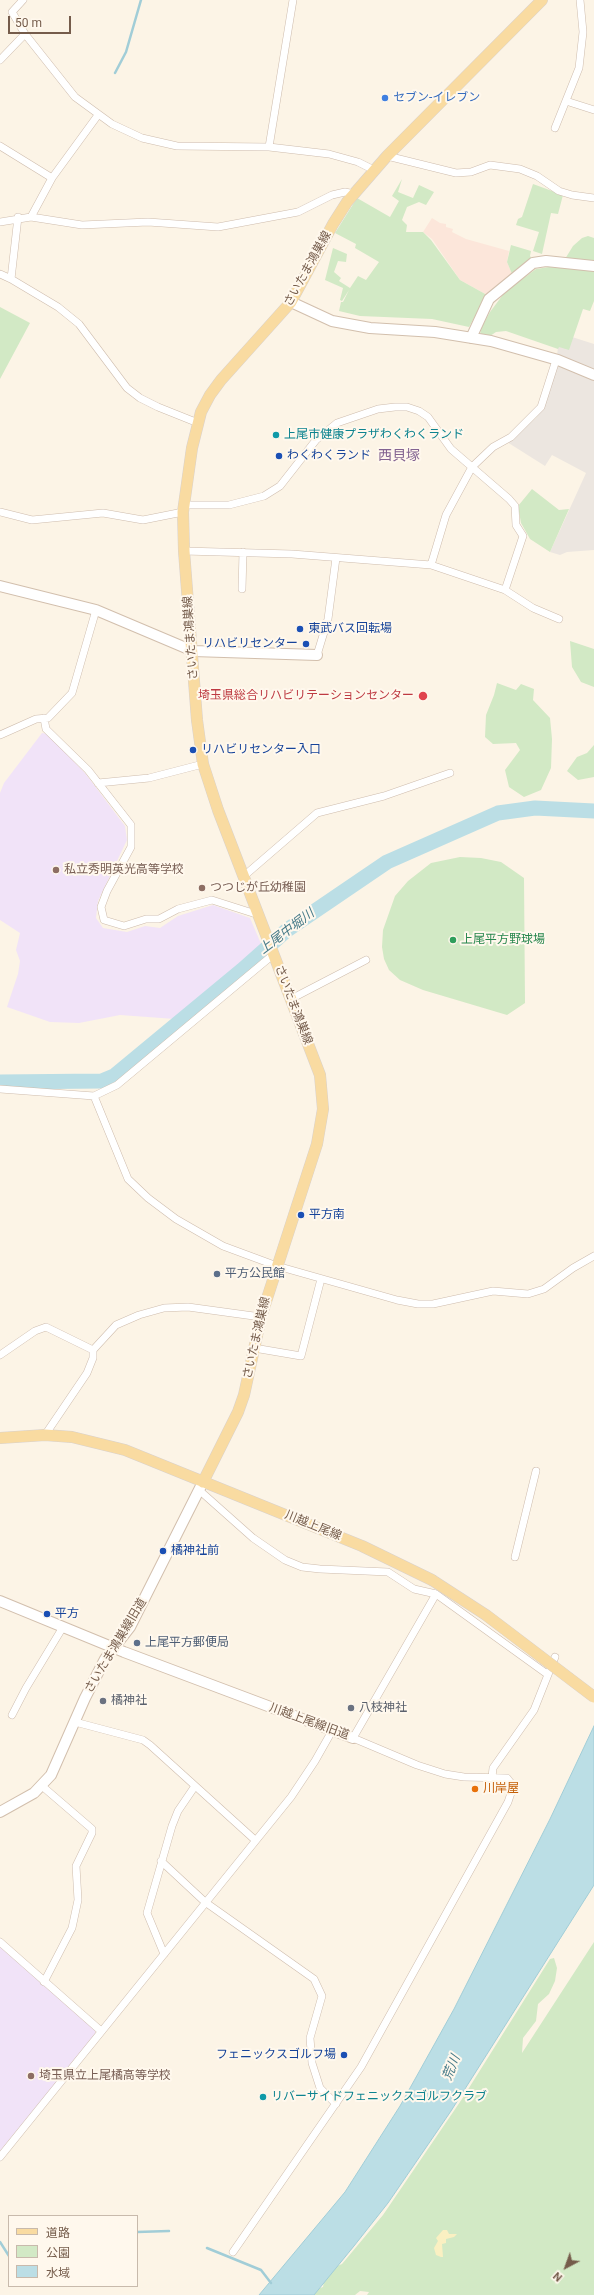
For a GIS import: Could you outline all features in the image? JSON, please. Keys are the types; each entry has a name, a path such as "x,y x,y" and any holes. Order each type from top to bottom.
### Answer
{"main road":[{"name":"さいたま鴻巣線","path":"201,1486 238,1412 244,1395 261,1317 317,1144 323,1108 320,1075 272,947 212,796 203,764 197,720 184,551 183,508 198,423 206,403 221,380 291,302 333,224 354,194 387,156 542,0"},
{"name":"川越上尾線","path":"0,1438 45,1435 72,1437 125,1450 201,1486 362,1546 432,1580 486,1615 594,1697"}],"street":[{"path":"23,0 12,12 25,34 75,96 98,115 142,138 177,146 269,147 329,154 358,162 374,170"},
{"path":"269,147 293,0"},
{"path":"555,128 579,68 583,32 580,0"},
{"path":"0,60 25,34"},
{"path":"566,101 594,110"},
{"path":"30,217 52,178 98,115"},
{"path":"0,146 52,178"},
{"path":"387,156 456,173 471,172 490,165 520,169 537,176 559,191 572,195 594,198"},
{"path":"0,222 30,217 82,225 181,223 218,227 286,215 298,212 332,195 345,192 354,194"},
{"path":"11,279 18,218"},
{"path":"470,338 489,299 533,263 546,262 594,266"},
{"path":"0,274 58,307 79,324 127,388 158,407 198,423"},
{"path":"291,302 319,317 348,325 435,332 497,343 556,360 594,375"},
{"path":"431,565 446,515 472,467 493,447 511,437 541,407 556,360"},
{"path":"0,512 32,520 103,513 143,520 183,508 229,505 264,496 280,486 325,431 337,423 362,413 395,407 419,411 428,417 451,449 512,502 516,524 523,536 505,590"},
{"path":"184,551 243,552 431,565 505,590 533,608 559,619"},
{"path":"242,589 243,552"},
{"path":"0,586 96,610 192,651 317,655 328,618 336,558"},
{"path":"0,735 29,722 48,718 72,693 96,610"},
{"path":"44,718 46,729 88,770 131,825 131,847 107,891 101,907 104,920 124,926 146,920 159,919 178,909 212,900 259,915"},
{"path":"98,783 149,778 203,764"},
{"path":"244,876 317,813 384,796 450,773"},
{"path":"0,1089 94,1096 117,1085 272,947"},
{"path":"291,999 366,960"},
{"path":"94,1096 128,1179 148,1198 176,1219 223,1246 277,1266 397,1300 418,1304 433,1304 493,1291 528,1294 544,1289 573,1268 594,1256"},
{"path":"254,1348 301,1356 322,1279"},
{"path":"45,1435 87,1374 93,1358 93,1350 116,1325 139,1315 164,1308 188,1307 261,1317"},
{"path":"0,1355 35,1331 46,1327 93,1350"},
{"path":"515,1557 536,1471"},
{"path":"201,1486 253,1538 294,1565 330,1571 388,1572 414,1589 436,1594 547,1674"},
{"name":"さいたま鴻巣線旧道","path":"0,1812 24,1800 42,1786 57,1764 105,1659 135,1618 201,1486"},
{"path":"353,1738 436,1594"},
{"name":"川越上尾線旧道","path":"0,1601 114,1648 353,1738 417,1765 445,1774 508,1778 511,1783 512,1790 501,1816 380,2034 336,2104"},
{"path":"12,1715 26,1688 63,1627"},
{"path":"492,1777 493,1768 534,1710 555,1657"},
{"path":"75,1722 143,1740 255,1840"},
{"path":"0,2156 291,1797 315,1761 332,1731"},
{"path":"42,1786 92,1829 92,1833 76,1866 78,1900 72,1928 44,1982"},
{"path":"164,1954 148,1913 161,1861 178,1811 195,1786"},
{"path":"161,1861 205,1902 310,1974 319,1987 322,1996 321,2006 312,2028 310,2038 312,2063 320,2088 336,2104 233,2252"},
{"path":"0,1942 101,2031"}],"shaded area":[{"path":"432,218 440,223 446,224 446,227 453,229 452,232 466,239 509,251 507,262 512,274 487,295 460,280 432,239 423,232"},
{"path":"572,337 594,344 594,550 567,552 560,555 550,552 586,473 552,455 545,466 507,442 536,418 546,403 555,374 558,347"},
{"name":"私立秀明英光高等学校","path":"42,733 47,734 85,773 125,826 127,840 98,901 96,918 103,928 127,932 145,926 160,928 178,916 213,905 250,918 262,946 175,1019 120,1015 79,1023 50,1022 7,1007 18,974 20,961 16,950 20,933 0,920 0,793 4,783"},
{"name":"埼玉県立上尾橘高等学校","path":"0,1946 95,2030 96,2034 0,2151"}],"green space":[{"path":"402,179 398,192 413,198 419,185 434,192 426,205 419,202 407,207 402,220 407,225 406,232 423,232 431,240 460,280 487,295 469,327 432,319 360,316 339,311 341,302 343,302 349,290 342,301 340,300 343,288 325,280 333,248 347,254 346,262 338,261 334,272 341,278 339,281 350,288 358,276 366,280 379,262 355,248 356,244 335,233 357,198 390,217 399,201 392,196"},
{"path":"533,184 563,195 558,214 551,213 542,254 533,251 539,232 516,225 518,219 522,217"},
{"path":"588,236 594,238 594,261 565,259 573,246 582,238"},
{"path":"511,245 531,251 530,256 532,259 512,274 507,262"},
{"path":"549,267 594,270 594,301 590,311 583,309 569,350 559,347 558,349 506,331 496,332 487,338 480,334 482,326 490,312 505,292 536,269"},
{"path":"0,307 30,323 0,379"},
{"path":"532,489 559,510 569,509 550,552 530,539 521,523 518,506"},
{"path":"570,641 594,649 594,687 581,682 572,667"},
{"path":"497,683 516,690 521,684 534,689 533,700 550,718 552,739 551,768 541,790 524,797 509,787 505,770 520,750 516,743 493,744 485,737 486,715"},
{"path":"594,745 594,777 578,780 567,771 577,757 587,753"},
{"name":"上尾平方野球場","path":"460,857 481,858 501,862 524,878 525,1003 507,1015 423,990 400,980 389,970 384,959 382,947 383,930 395,896 408,881 431,863"},
{"name":"リバーサイドフェニックスゴルフクラブ","path":"594,1942 594,2295 367,2295 369,2292 360,2291 355,2295 309,2295 314,2290 323,2287 325,2276 332,2268 342,2264 383,2215 462,2099 550,1959 554,1958 557,1968 555,1981 549,1994 538,2004 536,2021 523,2038 522,2053"}],"sand":[{"path":"443,2230 447,2230 449,2234 457,2234 454,2237 446,2239 446,2243 442,2244 443,2257 441,2257 436,2255 434,2248 438,2241 436,2238"}],"water":[{"name":"荒川","path":"594,1726 594,1885 451,2111 388,2203 314,2295 259,2295 345,2192 400,2106 454,2009 550,1819"}],"waterway":[{"path":"115,73 126,52 141,0"},
{"name":"上尾中堀川","path":"0,1082 102,1081 114,1076 242,970 287,930 387,862 498,813 535,808 594,811"},
{"path":"138,2232 169,2231"},
{"path":"0,2242 8,2254"},
{"path":"207,2248 261,2270 271,2283"}],"place":[{"name":"セブン-イレブン","path":"385,98"},
{"name":"上尾市健康プラザわくわくランド","path":"276,435"},
{"name":"わくわくランド","path":"279,456"},
{"name":"東武バス回転場","path":"300,629"},
{"name":"リハビリセンター","path":"306,644"},
{"name":"埼玉県総合リハビリテーションセンター","path":"423,696"},
{"name":"リハビリセンター入口","path":"193,750"},
{"name":"私立秀明英光高等学校","path":"56,870"},
{"name":"つつじが丘幼稚園","path":"202,888"},
{"name":"上尾平方野球場","path":"453,940"},
{"name":"平方南","path":"301,1215"},
{"name":"平方公民館","path":"217,1274"},
{"name":"橘神社前","path":"163,1551"},
{"name":"平方","path":"47,1614"},
{"name":"上尾平方郵便局","path":"137,1643"},
{"name":"橘神社","path":"103,1701"},
{"name":"八枝神社","path":"351,1708"},
{"name":"川岸屋","path":"475,1789"},
{"name":"フェニックスゴルフ場","path":"344,2055"},
{"name":"埼玉県立上尾橘高等学校","path":"31,2076"},
{"name":"リバーサイドフェニックスゴルフクラブ","path":"263,2097"}],"district":[{"name":"西貝塚","path":"399,456"}]}
